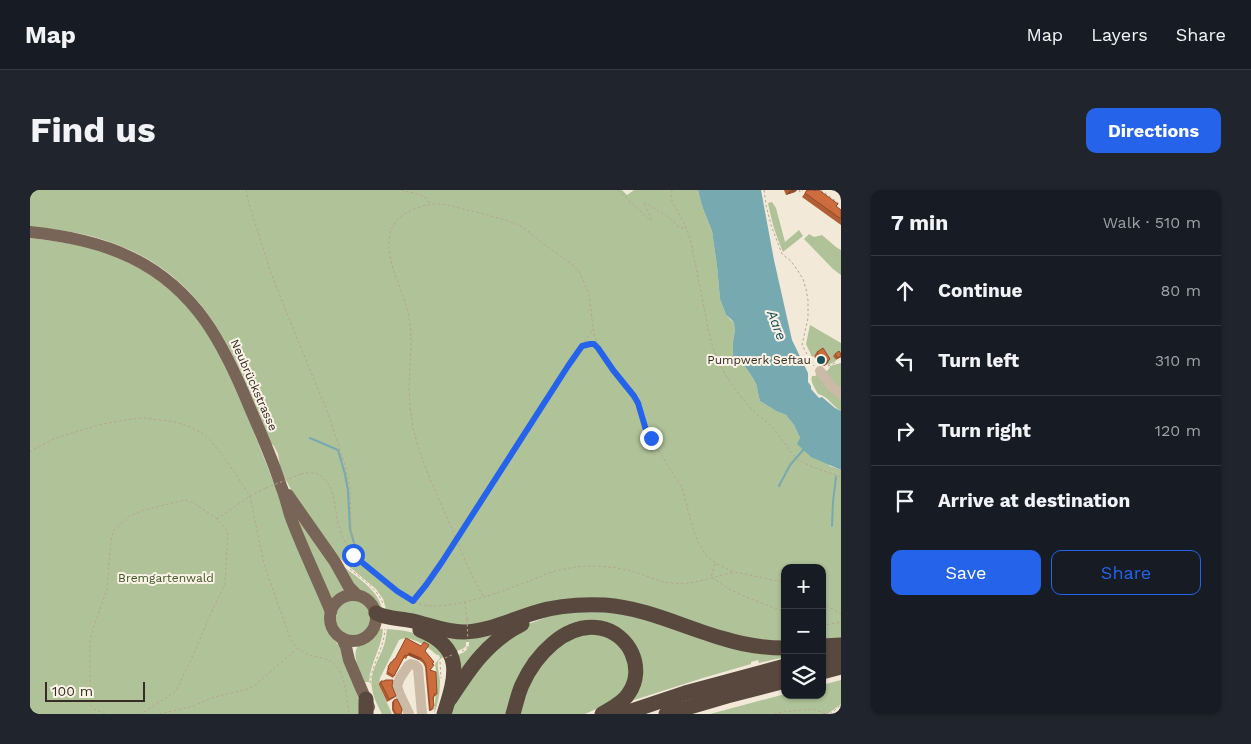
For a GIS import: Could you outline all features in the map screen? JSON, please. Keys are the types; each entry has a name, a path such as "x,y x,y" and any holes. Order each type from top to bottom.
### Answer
{"highway":[{"path":"444,714 450,698 454,667 450,655 443,644 429,634 414,628 389,624 378,625 380,618 411,620 434,628 462,632 494,627 559,607 608,605 664,618 726,640 764,648 781,648"},
{"path":"450,698 472,665 484,651 503,636 539,617 576,606"},
{"path":"514,714 523,684 533,666 546,649 570,632 592,627 605,629 622,638 630,650 635,664 635,680 629,693 616,706 602,714"},
{"path":"826,646 841,645"},
{"path":"826,656 841,653"},
{"path":"622,714 685,693 781,667"},
{"path":"826,671 841,667"},
{"path":"666,714 781,682"},
{"path":"688,714 727,696"}],"main road":[{"name":"Neubrückstrasse","path":"30,232 86,241 132,257 152,269 182,292 193,304 218,338 240,383 321,589 328,615"},
{"name":"Neubrückstrasse","path":"281,485 336,562 349,587 357,595"},
{"path":"339,639 357,641 366,637 372,631 380,618 371,603 357,595 346,596 337,602 328,615 372,714"},
{"path":"357,641 353,652 354,660 379,714"}],"lane":[{"path":"820,371 832,387 841,394"},
{"path":"409,714 398,686 400,678 408,666 412,664 417,666 418,670 422,714"}],"path":[{"path":"246,190 274,280 328,412 346,465 350,488 351,529 360,561"},
{"path":"401,190 424,196 431,205"},
{"path":"618,190 649,220 651,219 644,202 664,214 679,227 686,227"},
{"path":"672,190 671,200 686,227 691,242 710,338 714,354 723,372 745,402 772,426 795,456 806,464 841,478"},
{"path":"764,190 766,205 782,254 792,261 803,279 806,289 808,318 802,345 812,363 820,371 837,362"},
{"path":"799,190 800,192 803,190"},
{"path":"820,190 841,205"},
{"path":"483,596 456,539 427,470 414,431 408,386 410,319 403,295 391,266 389,255 390,235 396,221 408,212 440,204 519,226 565,258 580,273 589,294 593,328 598,348"},
{"path":"413,601 442,562 593,328"},
{"path":"582,346 594,344 598,348 638,403 646,430 682,488 692,526 705,554 715,563 735,572 781,583"},
{"path":"30,452 56,438 102,424 144,418 175,422 197,430 211,441 228,462 250,496 268,579 290,638 297,649 308,655 328,660 337,667 345,687 349,714"},
{"path":"217,520 250,496 266,488 301,474 310,472 318,474 331,488 338,523 344,540 353,555 397,591 421,605 430,607 466,602 552,572 573,567 606,567 632,571 672,584 693,583 735,572"},
{"path":"105,714 94,709 90,704 90,641 107,589 111,541 114,530 130,516 144,510 178,500 190,501 217,520 228,532 226,579 223,591 210,615 176,691 141,714"},
{"path":"711,577 715,563"},
{"path":"348,567 380,596 382,644 372,672 367,700"},
{"path":"711,577 729,589 781,610"},
{"path":"460,652 468,644 466,602"},
{"path":"826,605 841,614"},
{"path":"328,615 330,632 339,639"},
{"path":"826,625 841,623"},
{"path":"159,714 194,706 212,698 254,686 297,649"},
{"path":"445,658 454,654"},
{"path":"830,714 841,705"},
{"path":"774,714 813,709 826,714"}],"green space":[{"path":"30,190 622,190 627,195 634,190 698,190 712,231 720,299 726,315 734,323 733,357 736,362 744,365 752,376 760,401 786,415 794,425 800,438 830,466 841,470 841,641 826,643 826,564 781,564 781,645 756,642 622,602 468,628 387,612 383,599 376,589 333,551 300,507 285,478 278,454 271,443 244,378 229,348 212,320 192,295 168,273 139,255 104,240 77,233 30,226"},
{"path":"772,202 776,208 785,242 799,230 803,236 783,252 769,209 768,203"},
{"path":"809,234 814,237 822,235 841,250 841,275 804,239"},
{"name":"Bremgartenwald","path":"30,238 85,246 116,256 143,270 168,288 189,308 212,340 241,400 325,612 326,628 339,646 356,690 362,714 30,714"},
{"path":"810,325 841,343 841,359 837,353 834,356 836,361 828,365 820,353 812,357 806,344"},
{"path":"841,363 841,391 825,372 830,366"},
{"path":"818,373 841,396 841,411 825,397 818,394 813,385 812,376"},
{"path":"295,511 309,530 347,593 333,602 329,602"},
{"path":"344,567 373,592 381,604 382,611 370,597 358,591"},
{"path":"354,600 366,606 372,618 366,630 354,636 342,630 336,618 342,606"},
{"path":"601,609 781,652 781,658 759,663 758,660 751,662 751,664 628,702 633,692 623,636 562,634 511,714 449,714 475,666 528,624 559,613"},
{"path":"380,629 383,629 381,642 371,668 369,682 365,682 357,663 357,648"},
{"path":"387,629 421,635 433,643 444,657 438,662 440,690 434,714 437,678 435,664 440,658 439,655 419,642 404,639 399,640 380,678 379,685 392,714 382,714 373,695 371,682 373,671 385,643"},
{"path":"432,631 491,632 493,636 461,675 455,656 467,650 469,642 466,642 464,648 453,653"},
{"path":"593,632 617,642 630,665 626,687 612,702 585,714 519,714 532,678 549,654 569,638"},
{"path":"841,680 841,704 828,714 710,714 781,695 781,699 826,699 826,684"}],"water":[{"name":"Aare","path":"698,190 761,190 792,340 808,373 808,382 811,389 819,398 822,397 841,411 841,470 811,457 797,444 800,438 794,425 786,415 760,401 752,376 744,365 736,362 733,357 734,323 726,315 720,299 712,231"}],"building":[{"path":"807,190 819,190 838,204 836,206 841,210 841,219 805,193"},
{"path":"823,348 830,359 827,361 822,360 817,352"},
{"path":"839,351 841,356 838,358 835,354"},
{"path":"406,638 421,646 424,642 429,645 425,651 434,662 430,670 436,672 437,694 434,694 433,697 433,709 430,709 426,665 421,658 409,653 407,656 405,655 394,676 387,672 388,667 395,659"},
{"path":"393,680 392,686 396,696 389,699 381,683 381,681"},
{"path":"397,699 402,709 401,714 396,714 393,708 394,700"}],"waterway":[{"path":"310,438 338,450 345,474 350,529 357,553"},
{"path":"779,486 790,465 804,449"},
{"path":"832,526 836,477"}],"place":[{"name":"Pumpwerk Seftau","path":"821,360"}],"route":[{"path":"353,555 397,591 413,601 442,562 568,366 582,346 586,344 597,346 634,396 646,430 651,438"}]}
